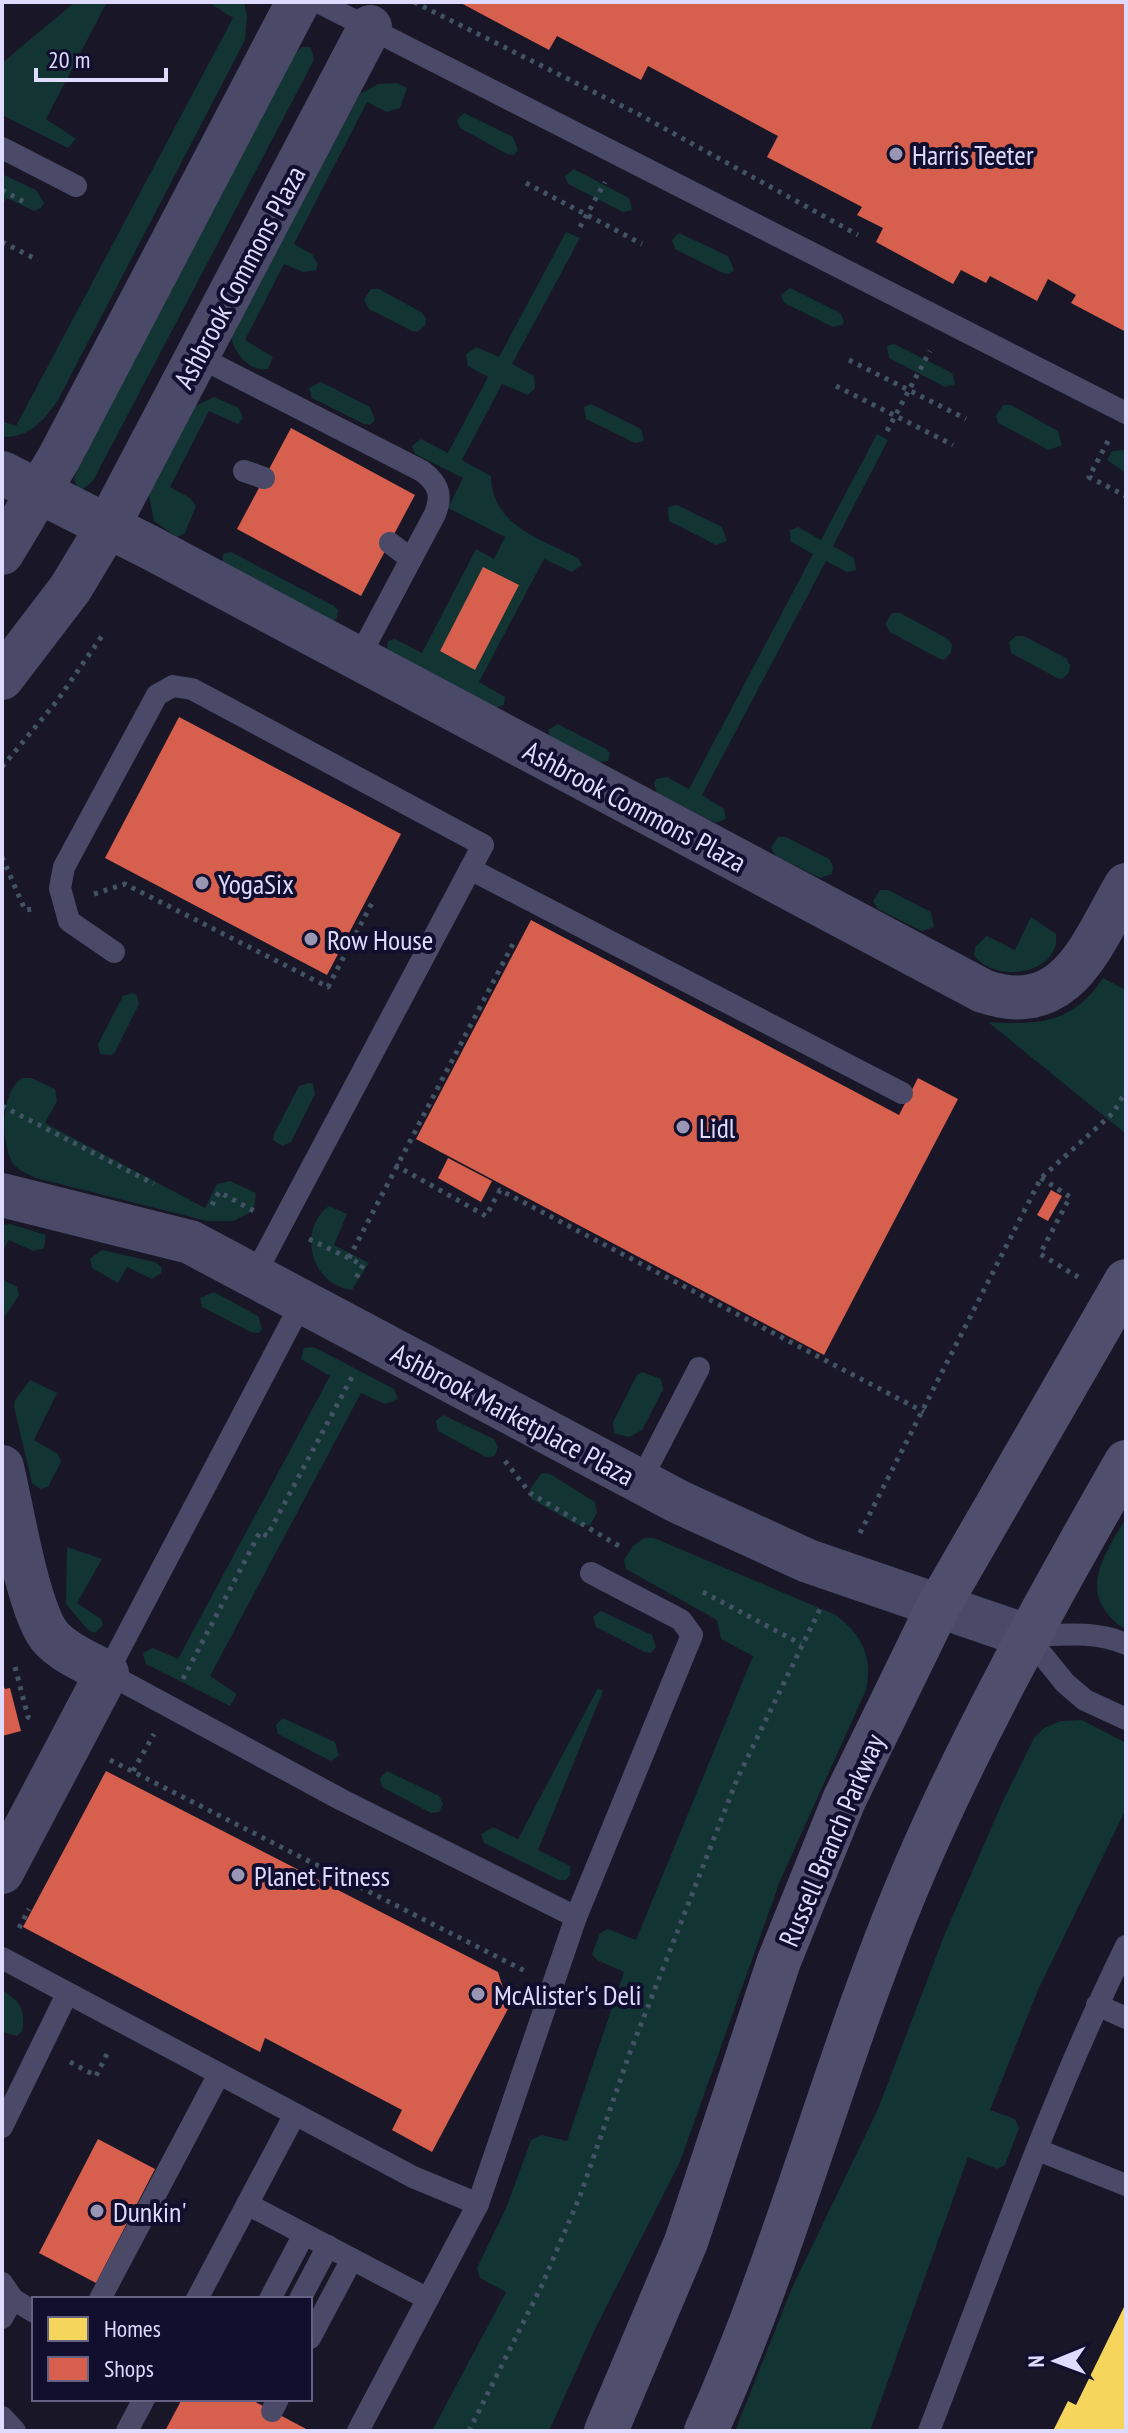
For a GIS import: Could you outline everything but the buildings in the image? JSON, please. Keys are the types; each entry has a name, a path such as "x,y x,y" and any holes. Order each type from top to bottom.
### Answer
{"main road":[{"name":"Russell Branch Parkway","path":"606,2431 686,2242 779,1961 832,1829 938,1607 1120,1290"},
{"path":"706,2431 731,2376 843,2054 906,1892 1027,1636 1126,1462"}],"street":[{"path":"2,553 21,482 298,2"},
{"name":"Ashbrook Commons Plaza","path":"2,678 70,589 108,526 370,27"},
{"name":"Ashbrook Commons Plaza","path":"21,482 983,991 1008,1000 1039,997 1069,978 1126,885"},
{"name":"Ashbrook Marketplace Plaza","path":"2,1195 190,1242 640,1482 840,1572 1027,1636"},
{"path":"2,1467 37,1608 47,1633 71,1653 107,1673 69,1742 17,1886"}],"lane":[{"path":"318,2 1125,413"},
{"path":"2,148 76,186"},
{"path":"197,356 433,479 440,502 358,659"},
{"path":"390,543 411,559"},
{"path":"114,952 69,921 60,888 64,867 157,695 173,686 192,689 483,845 254,1276"},
{"path":"470,869 902,1093"},
{"path":"302,1302 107,1673 342,1800 576,1917"},
{"path":"640,1482 699,1368"},
{"path":"358,2431 478,2204 576,1917 692,1635 681,1620 591,1573"},
{"path":"1027,1636 1088,1634 1110,1637 1126,1644"},
{"path":"1027,1636 1085,1700 1126,1719"},
{"path":"929,2431 1038,2150 1097,2005 1126,1946"},
{"path":"2,1958 413,2177 478,2204"},
{"path":"2,2127 67,1994"},
{"path":"1097,2005 1126,2018"},
{"path":"101,2297 219,2074"},
{"path":"198,2297 295,2114"},
{"path":"1038,2150 1126,2185"},
{"path":"247,2204 428,2299"},
{"path":"271,2297 304,2234"},
{"path":"301,2297 328,2246"},
{"path":"312,2334 352,2259"},
{"path":"6,2300 32,2311"},
{"path":"127,2431 143,2401"},
{"path":"2,2417 15,2431"}],"path":[{"path":"414,2 640,115 864,238"},
{"path":"526,183 642,244"},
{"path":"2,190 28,204"},
{"path":"2,242 38,260"},
{"path":"887,431 946,323"},
{"path":"849,360 966,419"},
{"path":"836,386 953,445"},
{"path":"1125,413 1089,477 1126,496"},
{"path":"2,767 57,701 104,633"},
{"path":"2,857 25,910 63,903 125,884 328,987 372,903"},
{"path":"349,1258 514,942"},
{"path":"469,2431 542,2285 580,2196 629,2055 738,1777 1041,1178 1113,1113 1126,1091"},
{"path":"395,1165 486,1216 500,1190 924,1412"},
{"path":"1041,1178 1070,1197 1040,1254 1120,1290"},
{"path":"133,1771 260,1532 267,1536 352,1376"},
{"path":"13,1659 28,1717 69,1742 133,1771 517,1969 554,1979"},
{"path":"17,1886 18,1929 32,1936"},
{"path":"42,2046 96,2076 122,2024"}],"green space":[{"path":"75,2 107,2 46,119 76,139 68,148 2,115 2,63"},
{"path":"208,2 244,2 247,15 245,40 58,400 28,431 2,437 2,421 16,426 233,18"},
{"path":"302,47 311,47 314,60 93,481 82,490 74,479 80,465 296,52"},
{"path":"397,83 407,88 400,108 387,112 367,102 294,244 312,254 318,264 316,270 303,272 284,264 245,340 273,357 268,369 255,368 239,355 231,336 360,94 378,84"},
{"path":"464,113 513,137 518,150 514,155 507,154 460,128 457,120"},
{"path":"574,169 629,198 632,210 623,212 568,184 565,176"},
{"path":"2,174 36,190 44,203 41,208 34,211 7,198 2,205"},
{"path":"566,232 580,238 512,364 534,376 535,388 528,395 502,384 462,460 491,476 493,493 509,519 534,536 578,558 582,565 572,572 544,559 479,682 505,697 504,705 495,708 387,649 388,641 395,639 422,653 476,549 494,559 505,537 448,508 463,478 415,454 412,446 421,439 448,453 488,377 468,366 466,354 476,347 499,357"},
{"path":"679,233 728,256 734,270 729,274 723,273 675,249 672,240"},
{"path":"790,288 840,313 844,321 842,325 833,327 784,303 781,295"},
{"path":"371,289 379,289 421,312 426,318 425,326 417,332 412,331 369,309 364,300"},
{"path":"894,344 952,373 955,384 945,387 889,358 887,346"},
{"path":"321,382 370,407 375,420 370,425 364,424 312,398 309,388"},
{"path":"214,397 239,408 243,418 238,424 209,411 170,487 190,498 196,506 185,533 177,537 154,521 148,491 193,407"},
{"path":"591,404 641,429 644,441 635,443 586,419 584,407"},
{"path":"1003,405 1011,405 1058,431 1062,445 1049,450 998,423 996,416"},
{"path":"877,434 888,440 833,546 854,558 856,570 847,572 826,561 702,795 724,809 726,819 715,823 657,793 656,779 667,777 689,789 813,554 791,542 790,530 798,527 821,540"},
{"path":"1126,450 1126,473 1107,460 1112,451"},
{"path":"677,505 722,527 727,541 716,545 669,521 668,507"},
{"path":"231,552 334,606 338,610 337,618 333,621 222,562 223,554"},
{"path":"892,613 900,613 948,639 952,645 951,653 944,660 938,658 890,632 885,624"},
{"path":"1016,636 1024,636 1066,658 1070,665 1069,673 1062,679 1057,678 1011,653 1009,642"},
{"path":"558,724 606,749 610,753 608,761 599,762 551,738 548,730"},
{"path":"778,837 786,837 829,859 833,866 832,874 820,878 776,856 771,848"},
{"path":"880,890 888,890 931,912 934,927 922,931 878,909 873,901"},
{"path":"1031,917 1056,934 1055,948 1048,959 1038,966 1024,971 996,970 974,955 975,947 987,936 1015,950"},
{"path":"1103,978 1126,990 1126,1134 988,1022 1038,1022 1067,1013 1079,1005"},
{"path":"137,995 139,1004 115,1052 111,1055 100,1054 98,1044 123,996"},
{"path":"22,1078 31,1078 55,1089 57,1101 45,1123 205,1208 217,1184 230,1181 256,1193 254,1210 234,1221 207,1221 36,1178 21,1171 9,1156 4,1119 10,1095"},
{"path":"313,1084 315,1094 291,1142 282,1146 273,1140 274,1134 299,1086"},
{"path":"329,1206 347,1214 334,1245 369,1263 352,1290 327,1279 313,1256 313,1229 319,1216"},
{"path":"10,1224 46,1235 44,1248 33,1251 9,1240 2,1252 2,1225"},
{"path":"102,1250 155,1262 162,1268 161,1273 152,1279 127,1267 118,1283 92,1268 90,1259"},
{"path":"2,1279 17,1287 19,1295 2,1321"},
{"path":"214,1292 258,1316 262,1329 259,1333 251,1332 202,1307 200,1298"},
{"path":"314,1347 394,1389 398,1399 385,1404 361,1393 210,1676 237,1694 230,1706 146,1664 143,1653 153,1648 178,1659 330,1376 301,1359 304,1348"},
{"path":"642,1372 661,1379 663,1390 642,1430 629,1437 614,1433 613,1422 637,1375"},
{"path":"30,1380 57,1393 34,1440 58,1454 61,1462 48,1487 40,1489 32,1483 14,1407 15,1400"},
{"path":"443,1415 494,1439 498,1447 495,1456 486,1457 438,1431 436,1421"},
{"path":"542,1473 550,1474 595,1502 597,1513 590,1525 578,1525 531,1499 530,1489"},
{"path":"1126,1518 1126,1630 1110,1617 1101,1604 1097,1590 1102,1562"},
{"path":"644,1538 654,1538 836,1615 853,1631 863,1647 868,1666 866,1690 780,1881 680,2162 595,2329 549,2431 432,2431 506,2292 480,2278 477,2268 507,2206 531,2140 542,2135 567,2141 624,1972 597,1960 592,1954 600,1933 608,1929 636,1940 753,1656 721,1639 717,1620 626,1569 624,1560 633,1546"},
{"path":"67,1547 102,1559 77,1603 101,1619 103,1625 95,1633 88,1630 66,1604"},
{"path":"601,1611 652,1635 656,1647 651,1653 645,1652 596,1627 593,1617"},
{"path":"598,1688 603,1691 538,1850 570,1866 570,1875 566,1880 559,1880 484,1843 481,1834 493,1827 518,1839"},
{"path":"283,1718 335,1742 339,1755 331,1761 278,1734 276,1725"},
{"path":"1082,1720 1126,1743 1126,1809 1038,1990 990,2110 1015,2119 1019,2128 1005,2165 997,2169 968,2157 870,2431 735,2431 792,2288 878,2109 944,1936 1003,1801 1034,1738 1044,1728 1061,1721"},
{"path":"387,1771 439,1796 443,1804 439,1812 431,1813 382,1787 380,1778"},
{"path":"2,1990 17,2002 22,2012 22,2031 17,2036 2,2032"}],"place":[{"name":"Harris Teeter","path":"896,154"},
{"name":"YogaSix","path":"202,883"},
{"name":"Row House","path":"311,939"},
{"name":"Lidl","path":"683,1127"},
{"name":"Planet Fitness","path":"238,1875"},
{"name":"McAlister's Deli","path":"478,1994"},
{"name":"Dunkin'","path":"97,2211"}]}
